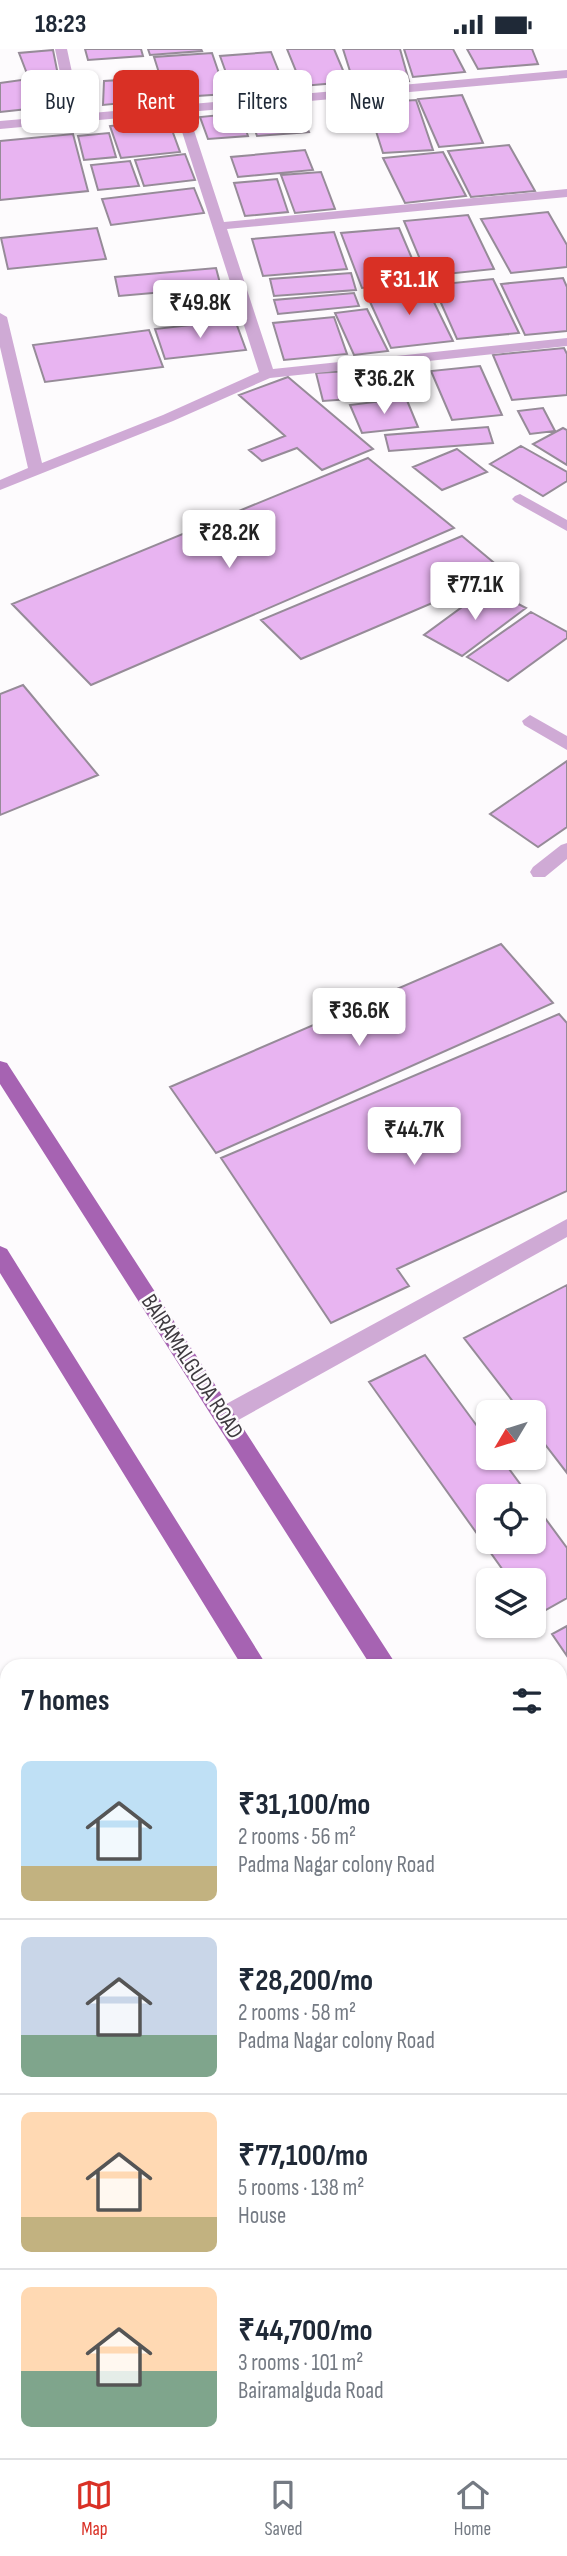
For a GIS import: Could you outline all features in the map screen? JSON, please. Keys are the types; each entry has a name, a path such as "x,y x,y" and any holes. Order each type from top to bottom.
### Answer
{"main road":[{"name":"BAIRAMALGUDA ROAD","path":"0,1068 381,1659"},
{"path":"3,1265 251,1659"}],"street":[{"path":"61,49 66,70"},
{"path":"199,107 567,74"},
{"path":"0,125 21,123"},
{"path":"189,133 267,374"},
{"path":"221,226 567,193"},
{"path":"0,317 36,470"},
{"path":"0,485 168,418 267,374 567,342"},
{"path":"520,499 567,526"},
{"path":"530,721 567,744"},
{"path":"540,872 567,849"},
{"path":"225,1416 567,1227"}],"building":[{"path":"85,49 141,49 143,56 88,60"},
{"path":"148,49 201,49 202,51 150,55"},
{"path":"287,49 334,49 343,70 326,70 326,84 312,85 312,70 296,70"},
{"path":"343,49 400,49 406,70 350,70"},
{"path":"404,49 453,49 465,72 413,77"},
{"path":"467,49 532,49 538,64 478,69"},
{"path":"53,50 57,70 26,70 19,53"},
{"path":"271,52 278,70 225,70 220,56"},
{"path":"212,53 218,70 213,70 213,95 199,96 199,70 158,70 154,57"},
{"path":"21,80 21,110 0,112 0,83"},
{"path":"113,80 113,104 103,105 104,81"},
{"path":"462,95 483,143 439,147 418,99"},
{"path":"409,100 416,100 433,150 383,153 377,133 409,133"},
{"path":"213,116 213,133 247,133 248,136 208,139 200,117"},
{"path":"110,126 113,126 113,133 173,133 180,152 121,158"},
{"path":"109,133 116,157 84,160 78,136"},
{"path":"256,133 296,133 257,136"},
{"path":"73,134 88,191 0,200 0,141"},
{"path":"509,145 535,191 471,197 448,151"},
{"path":"305,150 313,170 238,177 231,157"},
{"path":"443,152 466,196 405,203 383,158"},
{"path":"185,154 195,180 144,186 135,160"},
{"path":"130,161 139,186 98,190 91,165"},
{"path":"321,172 335,209 295,213 281,175"},
{"path":"277,179 288,212 245,216 234,183"},
{"path":"194,188 204,213 111,225 102,199"},
{"path":"548,212 567,245 567,267 511,273 481,219"},
{"path":"468,215 494,269 427,276 404,221"},
{"path":"97,228 106,259 8,269 1,238"},
{"path":"399,228 422,282 362,288 341,233"},
{"path":"334,232 347,269 263,276 252,239"},
{"path":"216,268 221,287 119,296 115,277"},
{"path":"351,273 356,290 274,296 270,279"},
{"path":"563,278 567,287 567,331 525,335 501,284"},
{"path":"493,279 519,333 457,339 433,285"},
{"path":"426,286 453,341 391,348 366,293"},
{"path":"354,293 359,306 278,314 274,300"},
{"path":"367,309 388,351 354,355 335,313"},
{"path":"334,317 347,354 284,360 273,323"},
{"path":"235,320 246,350 165,359 155,329"},
{"path":"149,330 163,367 45,382 33,345"},
{"path":"564,348 567,354 567,395 512,400 493,355"},
{"path":"480,366 502,415 452,420 431,371"},
{"path":"399,368 407,395 323,401 316,373"},
{"path":"288,377 373,449 322,470 297,448 262,461 249,450 285,436 239,395"},
{"path":"406,398 418,427 362,433 350,405"},
{"path":"543,408 555,431 530,434 518,411"},
{"path":"488,427 493,443 389,451 385,435"},
{"path":"563,428 567,430 567,465 533,444"},
{"path":"521,446 567,472 567,481 543,496 490,464"},
{"path":"457,449 487,472 442,490 413,467"},
{"path":"368,458 454,528 91,685 12,604"},
{"path":"462,536 505,572 301,659 261,620"},
{"path":"488,588 526,608 462,656 424,635"},
{"path":"531,612 567,632 567,638 508,681 467,657"},
{"path":"23,685 98,775 0,815 0,694"},
{"path":"567,761 567,827 538,847 490,814"},
{"path":"501,944 553,1003 216,1153 170,1087"},
{"path":"559,1014 567,1023 567,1191 397,1269 409,1286 331,1323 221,1158"},
{"path":"567,1285 567,1473 546,1446 546,1400 512,1400 464,1338"},
{"path":"425,1355 476,1425 476,1470 510,1470 520,1484 476,1484 476,1532 369,1382"},
{"path":"546,1519 567,1548 567,1598 546,1610 546,1568 501,1568 491,1554 546,1554"},
{"path":"567,1626 567,1656 552,1634"}]}
